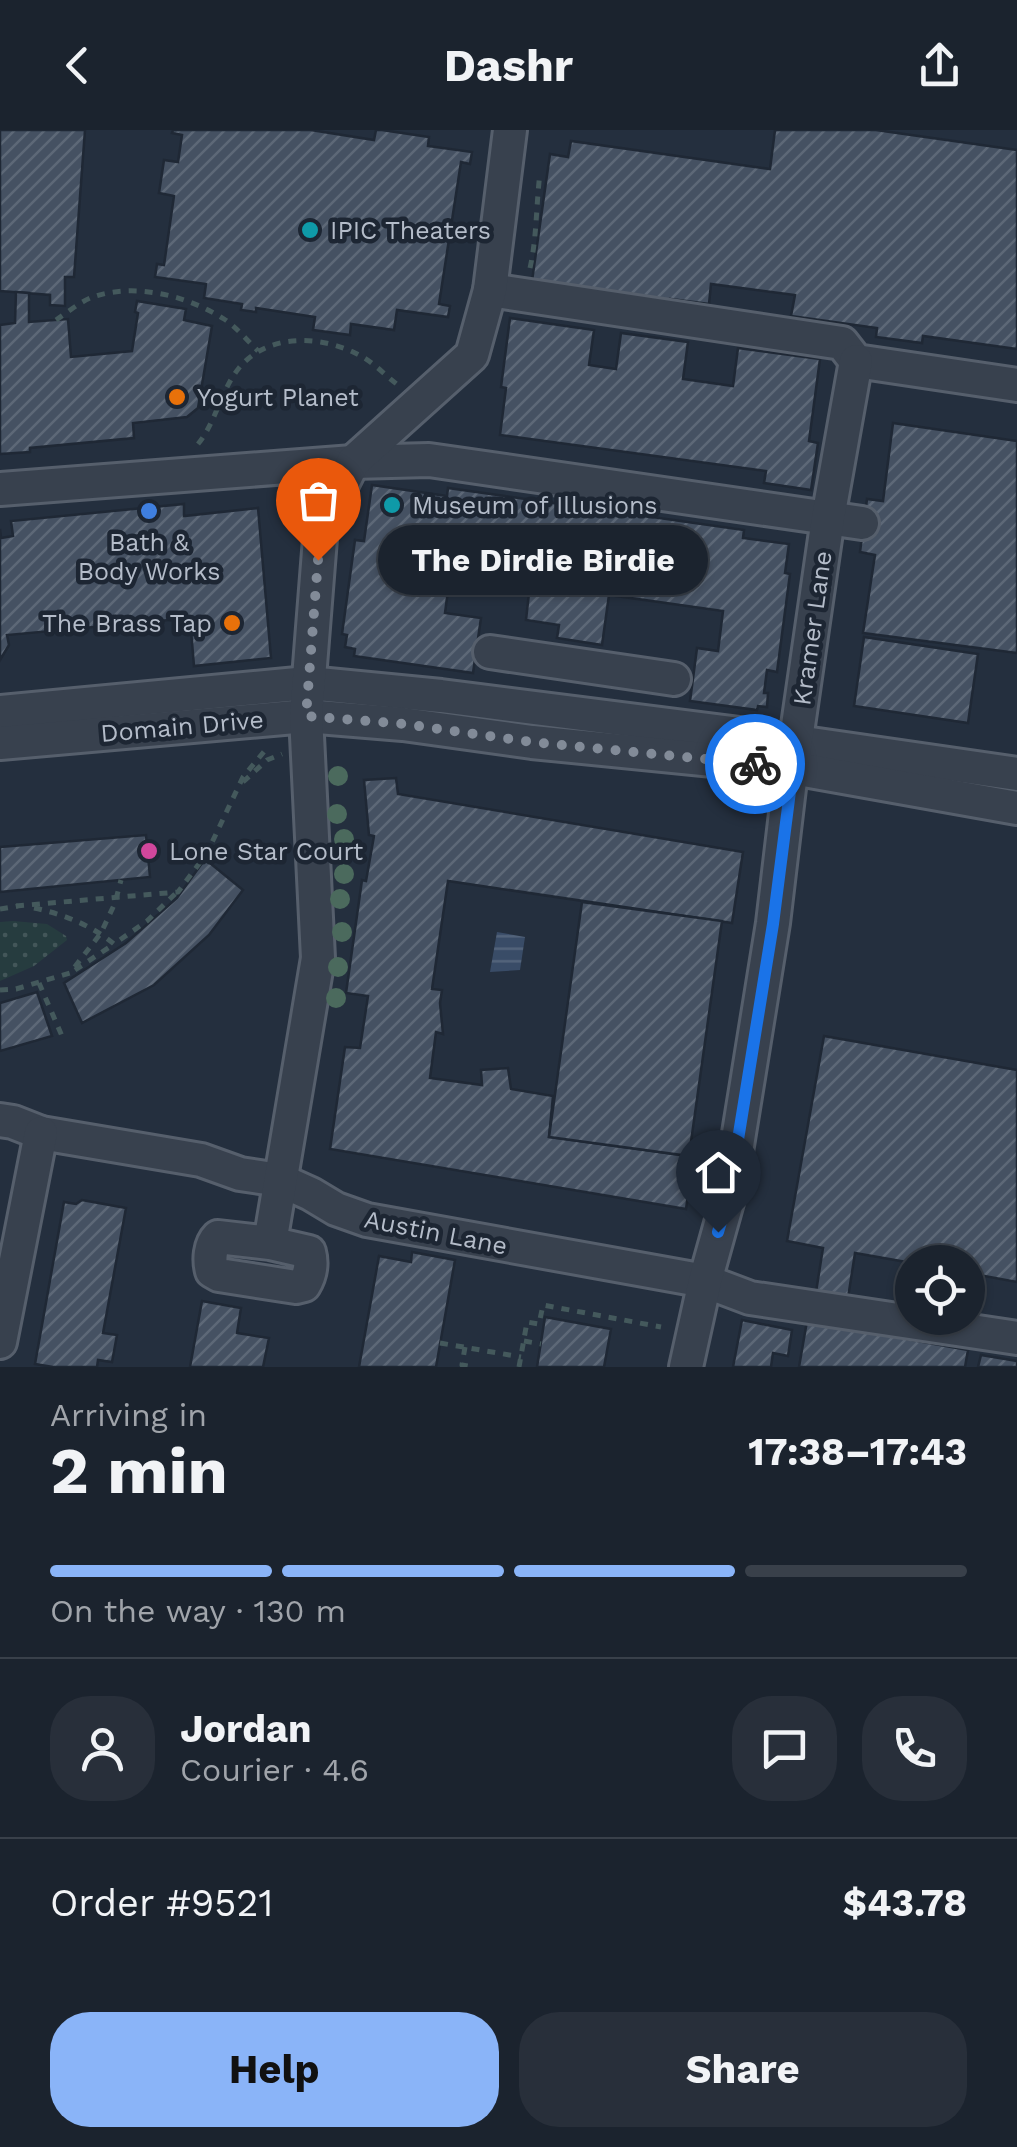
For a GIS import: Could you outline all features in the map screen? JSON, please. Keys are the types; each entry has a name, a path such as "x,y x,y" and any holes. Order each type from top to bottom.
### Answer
{"street":[{"path":"270,1243 318,958 306,716 321,526 353,462 472,355 490,290 510,130"},
{"path":"490,290 842,342 856,361 1017,385"},
{"name":"Kramer Lane","path":"686,1367 729,1195 773,924 828,518 856,361"},
{"path":"0,490 353,462 430,460 862,523"},
{"path":"490,652 674,680"},
{"path":"559,712 564,662"},
{"name":"Domain Drive","path":"0,712 308,682 559,712 794,755 1017,808"},
{"name":"Domain Drive","path":"0,743 306,716 404,724 532,742 794,755 1017,774"},
{"name":"Austin Lane","path":"0,1120 41,1133 201,1160 240,1174 280,1180 336,1209 368,1220 705,1281 750,1298 1017,1338"},
{"path":"0,1342 41,1133"}],"path":[{"path":"528,276 536,240 540,173"},
{"path":"56,320 93,297 124,290 164,295 194,303 225,320 258,350"},
{"path":"170,476 202,438 238,368 258,350 288,340 325,342 362,356 398,385"},
{"path":"0,990 70,972 147,921 178,892 207,853 238,788 271,744"},
{"path":"238,788 266,760 285,753"},
{"path":"70,972 100,933 121,880"},
{"path":"0,908 178,892"},
{"path":"16,906 56,913 100,933 114,944"},
{"path":"39,983 62,1036"},
{"path":"519,1367 527,1322 539,1324 543,1305 660,1326"},
{"path":"524,1341 540,1344"},
{"path":"440,1343 521,1357"},
{"path":"465,1347 462,1365 474,1367"}],"green space":[{"path":"0,922 47,924 67,940 34,966 0,981"}],"water":[{"path":"497,932 525,937 520,970 490,972"}],"building":[{"path":"0,130 85,130 74,277 65,277 65,306 50,305 50,295 0,291"},
{"name":"IPIC Theaters","path":"311,130 374,140 376,130 382,130 429,137 428,146 472,152 470,164 461,162 439,304 450,306 448,317 397,310 394,330 351,324 350,335 313,330 315,317 256,308 256,312 241,310 242,304 204,298 206,284 155,277 157,264 164,265 174,196 159,193 164,160 178,162 182,135 172,133"},
{"path":"775,130 876,130 1017,150 1017,349 923,336 922,343 876,337 877,328 791,316 795,295 711,284 709,304 670,299 669,306 625,300 625,294 532,281 550,154 568,157 571,141 770,169"},
{"path":"16,292 29,293 29,322 68,319 71,357 132,351 137,301 186,309 184,320 212,326 198,408 187,417 133,423 134,438 0,454 0,325 15,323"},
{"path":"510,318 594,330 589,365 616,369 621,333 688,342 683,379 733,386 738,348 820,359 809,441 818,443 811,490 764,483 766,471 500,435 506,388 501,387"},
{"path":"893,423 1017,441 1017,653 863,633 875,555 860,552 867,499 883,501"},
{"path":"372,485 447,496 448,488 744,530 743,538 789,544 785,573 790,574 777,672 767,670 767,707 758,706 757,710 690,701 697,648 718,651 723,611 609,595 602,645 557,638 559,625 526,620 529,593 523,592 524,586 450,575 445,613 481,618 473,673 354,656 355,649 345,647 347,635 342,634 355,540 364,541"},
{"path":"184,504 184,516 258,508 271,658 194,666 190,618 7,635 9,645 0,660 0,529 1,538 13,536 11,521"},
{"path":"864,637 978,654 968,723 854,706"},
{"path":"396,778 398,794 743,852 732,923 448,881 432,989 442,990 443,1034 436,1032 430,1078 482,1085 481,1070 508,1068 511,1089 553,1096 549,1137 689,1156 687,1168 692,1168 686,1209 330,1149 345,1047 360,1048 368,996 346,993 362,880 366,881 374,836 369,835 364,780"},
{"path":"146,835 150,877 0,892 0,847"},
{"path":"205,859 243,890 209,935 154,985 82,1023 64,983 126,943 177,898"},
{"path":"582,902 722,921 689,1156 549,1137"},
{"path":"37,992 52,1036 0,1051 0,1003"},
{"path":"824,1036 1017,1070 1017,1282 985,1276 985,1245 895,1245 895,1260 855,1253 848,1298 816,1292 823,1248 787,1241"},
{"path":"82,1200 126,1208 103,1333 117,1335 112,1362 98,1360 97,1367 35,1364 64,1202 76,1204"},
{"path":"412,1252 455,1260 436,1367 359,1367 379,1256 411,1262"},
{"path":"202,1301 241,1308 237,1333 269,1338 263,1367 190,1367"},
{"path":"545,1317 611,1329 604,1367 537,1367"},
{"path":"742,1320 792,1330 788,1356 773,1353 771,1367 733,1367"},
{"path":"807,1321 968,1350 965,1367 799,1367"},
{"path":"981,1355 1017,1361 1017,1367 978,1367"}],"way so far":[{"path":"318,560 306,716 755,764"}],"place":[{"name":"IPIC Theaters","path":"310,230"},
{"name":"Yogurt Planet","path":"177,397"},
{"name":"Museum of Illusions","path":"392,505"},
{"name":"Bath & Body Works","path":"149,511"},
{"name":"The Dirdie Birdie","path":"318,560"},
{"name":"The Brass Tap","path":"232,623"},
{"name":"Lone Star Court","path":"149,851"}],"route":[{"path":"718,1232 729,1195 773,924 793,768 755,764"}]}
